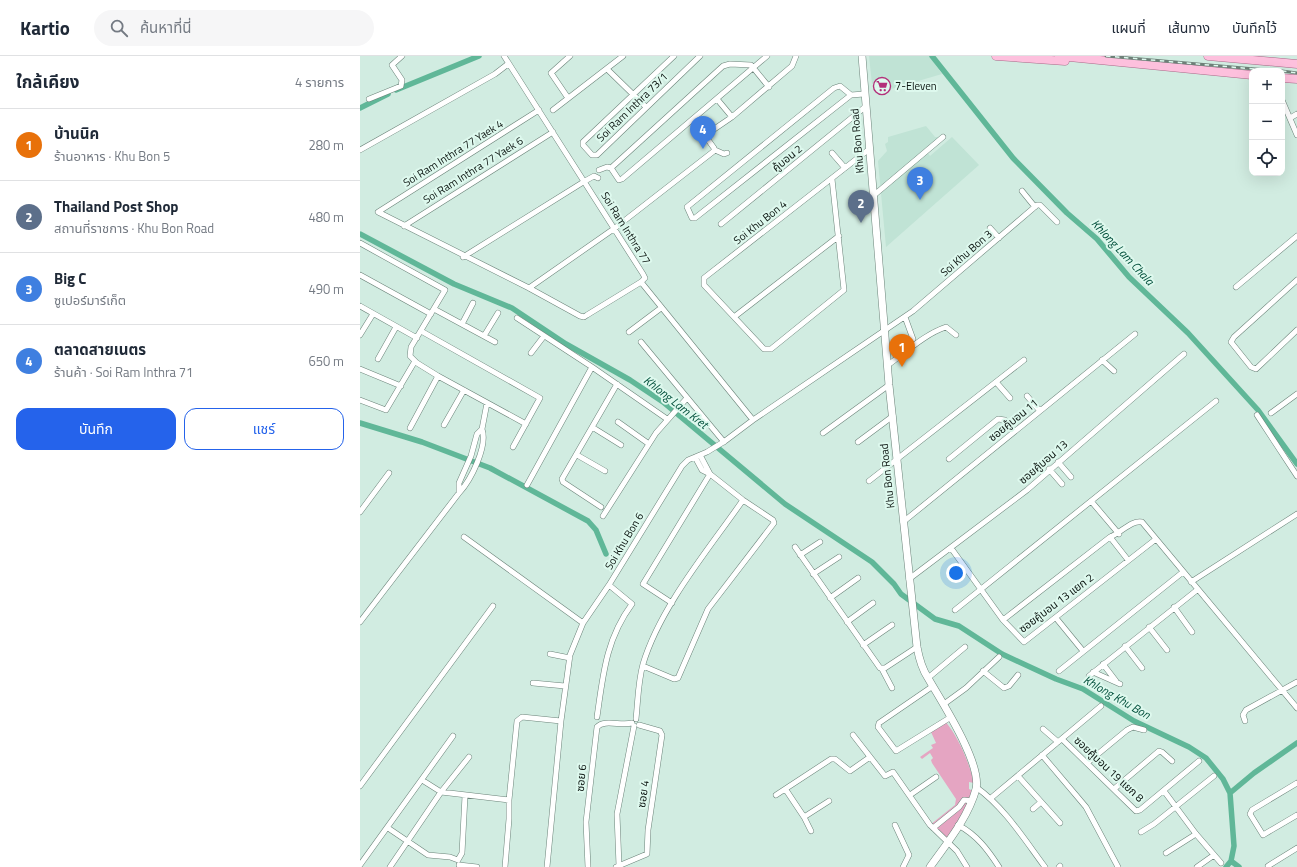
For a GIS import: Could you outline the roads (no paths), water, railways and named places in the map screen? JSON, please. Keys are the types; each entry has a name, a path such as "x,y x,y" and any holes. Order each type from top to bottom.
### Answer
{"main road":[{"name":"Khu Bon Road","path":"862,56 868,150 889,385 917,647 928,678 951,717 972,760 976,787 972,801 948,842 930,867"},
{"path":"996,56 1047,60 1108,61"},
{"path":"1059,56 1249,75"},
{"path":"1208,56 1297,64"},
{"path":"1285,78 1297,79"}],"street":[{"path":"369,99 401,86 402,80 392,64 402,56"},
{"name":"Soi Ram Inthra 77","path":"504,56 643,274 645,278 641,282 752,420"},
{"path":"568,98 551,73 570,56"},
{"path":"553,110 623,56"},
{"name":"Soi Ram Inthra 73/1","path":"674,56 583,142 583,145 592,155 597,155 700,56"},
{"path":"611,168 621,180 767,56"},
{"path":"727,153 724,154 714,150 706,137 707,134 732,117 769,87 794,64 796,56"},
{"path":"361,147 495,74 508,64"},
{"path":"600,170 607,167 611,168 723,66 730,64 751,65 769,87"},
{"path":"607,69 646,107"},
{"path":"852,95 840,86 834,88 687,207 692,218 695,218 852,95 864,94"},
{"path":"717,99 732,117"},
{"path":"1284,104 1297,135"},
{"name":"คู้บอน 2","path":"721,224 865,106"},
{"name":"Soi Ram Inthra 77 Yaek 4","path":"404,226 378,212 539,110"},
{"path":"1290,118 1297,114"},
{"name":"Soi Ram Inthra 77 Yaek 6","path":"404,226 553,132"},
{"path":"873,196 943,137"},
{"path":"529,288 615,228 714,150"},
{"name":"Soi Khu Bon 4","path":"734,317 704,285 704,278 868,150"},
{"path":"832,153 845,168"},
{"path":"463,257 585,181 595,176 598,178"},
{"path":"832,179 839,236 844,290 770,349 764,350 734,317 839,236"},
{"path":"1022,191 1035,207 1040,205 1057,222"},
{"name":"Soi Khu Bon 3","path":"885,331 905,317 1035,207"},
{"path":"404,226 584,317 641,282"},
{"path":"990,228 999,238"},
{"path":"1236,288 1297,237"},
{"path":"360,243 445,290 411,347 410,356 415,362 526,424"},
{"path":"360,275 431,314"},
{"path":"1297,280 1271,302 1234,337 1231,342 1251,368 1256,369 1297,330"},
{"path":"462,324 473,303"},
{"path":"360,306 417,338"},
{"path":"629,332 661,308"},
{"path":"434,309 495,342"},
{"path":"484,336 498,313"},
{"path":"360,335 373,314"},
{"path":"905,317 913,339"},
{"path":"517,318 592,367 667,419"},
{"path":"378,358 396,327"},
{"path":"888,365 934,332 943,328 946,327 951,329 956,335"},
{"path":"421,331 540,398 513,448"},
{"name":"Soi Khu Bon 6","path":"547,867 561,721 570,658 583,624 609,585 682,466 722,444 752,420 885,331"},
{"name":"ซอยคู้บอน 11","path":"903,522 1135,334"},
{"path":"531,353 544,336"},
{"path":"641,342 688,398 722,444"},
{"name":"ซอยคู้บอน 13","path":"909,578 1027,490 1049,469 1184,354"},
{"path":"870,481 1024,360"},
{"path":"1102,360 1114,371"},
{"path":"360,400 386,410 415,362"},
{"path":"527,485 592,367"},
{"path":"360,369 401,386"},
{"path":"410,428 438,376"},
{"path":"996,382 1010,398"},
{"path":"601,507 562,481 617,384"},
{"path":"823,433 889,385"},
{"path":"444,425 464,390"},
{"path":"1271,413 1297,394"},
{"path":"1027,396 1040,411"},
{"path":"603,516 649,444 667,419 688,398"},
{"path":"955,610 1216,401"},
{"path":"360,622 459,493 466,486 479,458 484,435 482,429 487,403"},
{"path":"1257,415 1297,476"},
{"path":"858,442 892,416"},
{"path":"949,459 998,419 1005,420 1014,432"},
{"path":"618,422 649,444"},
{"path":"592,427 621,445"},
{"path":"459,493 459,483 472,456 477,434 482,429"},
{"path":"576,454 605,471"},
{"path":"643,666 674,679 678,678 708,609 774,523 773,520 743,500 710,474 698,456"},
{"path":"1058,462 1071,477"},
{"path":"1049,469 1062,484"},
{"path":"360,512 389,473"},
{"path":"672,603 643,584 710,474"},
{"path":"617,866 617,814 635,725 640,722 636,719 638,685 643,666 650,646 672,603 743,500"},
{"path":"1091,501 1119,534"},
{"path":"1191,582 1297,514"},
{"path":"1003,620 1110,537 1119,534 1133,523 1142,522 1197,590 1297,708"},
{"path":"464,537 583,624"},
{"path":"1110,537 1128,560"},
{"name":"ซอยคู้บอน 13 แยก 2","path":"951,548 1003,620 1024,642 1156,539"},
{"path":"800,555 820,542"},
{"path":"795,547 863,645 882,669 892,688"},
{"path":"813,574 839,557"},
{"path":"1059,670 1183,572"},
{"path":"830,598 858,578"},
{"path":"598,717 607,655 619,623 632,604 609,585"},
{"path":"1103,664 1119,683 1091,674 1103,664 1125,646 1174,607 1197,590"},
{"path":"847,622 873,603"},
{"path":"360,786 493,606"},
{"path":"1174,607 1192,632"},
{"path":"1056,618 1082,651"},
{"path":"863,645 892,625"},
{"path":"1149,627 1167,650"},
{"path":"1125,646 1142,668"},
{"path":"882,669 917,647"},
{"path":"928,678 965,647"},
{"path":"550,654 570,658"},
{"path":"944,704 966,688 998,657"},
{"path":"983,671 1004,688 1009,686 1018,675"},
{"path":"1246,721 1243,715 1246,710 1297,682"},
{"path":"533,683 565,686"},
{"path":"933,686 879,723 878,726 894,750 898,750 951,717"},
{"path":"991,798 1100,706"},
{"path":"506,867 509,800 519,718 561,721"},
{"name":"ซอย 6","path":"588,867 586,822 597,727 599,724 605,723 635,725"},
{"name":"ซอย 4","path":"617,866 646,854 648,850 648,830 662,735 660,731 635,725"},
{"path":"1087,763 1127,730 1133,727 1144,730"},
{"name":"ซอยคู้บอน 19 แยก 8","path":"1043,729 1060,740 1087,763 1137,811 1164,791"},
{"path":"360,865 453,736"},
{"path":"853,736 885,776 893,772 933,828 957,851 967,867"},
{"path":"1114,789 1159,752 1172,761"},
{"path":"1042,755 1086,807 1118,867"},
{"path":"391,867 441,792 469,757"},
{"path":"776,795 786,790 831,759 835,759 850,771 870,757"},
{"path":"1199,761 1164,791 1196,834 1221,863"},
{"path":"1018,776 1060,823"},
{"path":"1141,832 1154,824 1214,776"},
{"path":"910,795 936,778"},
{"path":"422,780 441,792 509,800"},
{"path":"1297,783 1252,810 1250,814 1264,835 1297,815"},
{"path":"976,787 991,798 1029,842 1046,867"},
{"path":"786,790 804,817 811,831"},
{"path":"459,864 462,853 465,796"},
{"path":"933,828 959,807 964,800 972,801"},
{"path":"804,817 829,801"},
{"path":"1033,809 1041,802"},
{"path":"895,825 909,855 903,867"},
{"path":"958,825 979,840 993,856 999,867"},
{"path":"388,828 428,855 456,858 459,864"},
{"path":"1166,853 1196,834"},
{"path":"1268,866 1297,848"},
{"path":"1198,867 1214,855"},
{"path":"459,864 477,867"}],"waterway":[{"path":"396,90 479,56"},
{"name":"Khlong Lam Chala","path":"932,56 1013,158 1067,213 1097,239 1129,277 1188,333 1258,410 1297,464"},
{"path":"360,108 388,94"},
{"name":"Khlong Lam Kret","path":"360,234 454,284 512,308 566,344 630,380 663,402 785,504 872,562 894,584 901,594 935,619 959,626 1002,654 1056,679 1083,689 1134,721 1189,747 1206,758 1223,779 1230,793 1234,846 1231,861 1226,867"},
{"path":"360,423 422,442 490,468 588,521 596,530 606,554"},
{"path":"1230,793 1254,773 1297,743"},
{"path":"1231,861 1239,867"}],"railway":[{"path":"1106,56 1249,69"},
{"path":"1285,71 1297,73"}],"place":[{"name":"7-Eleven","path":"882,86"},
{"name":"ตลาดสายเนตร","path":"703,149"},
{"name":"Big C","path":"920,200"},
{"name":"Thailand Post Shop","path":"861,223"},
{"name":"บ้านนิค","path":"902,367"}],"water label":[{"name":"Khlong Khu Bon","path":"1117,697"}]}
